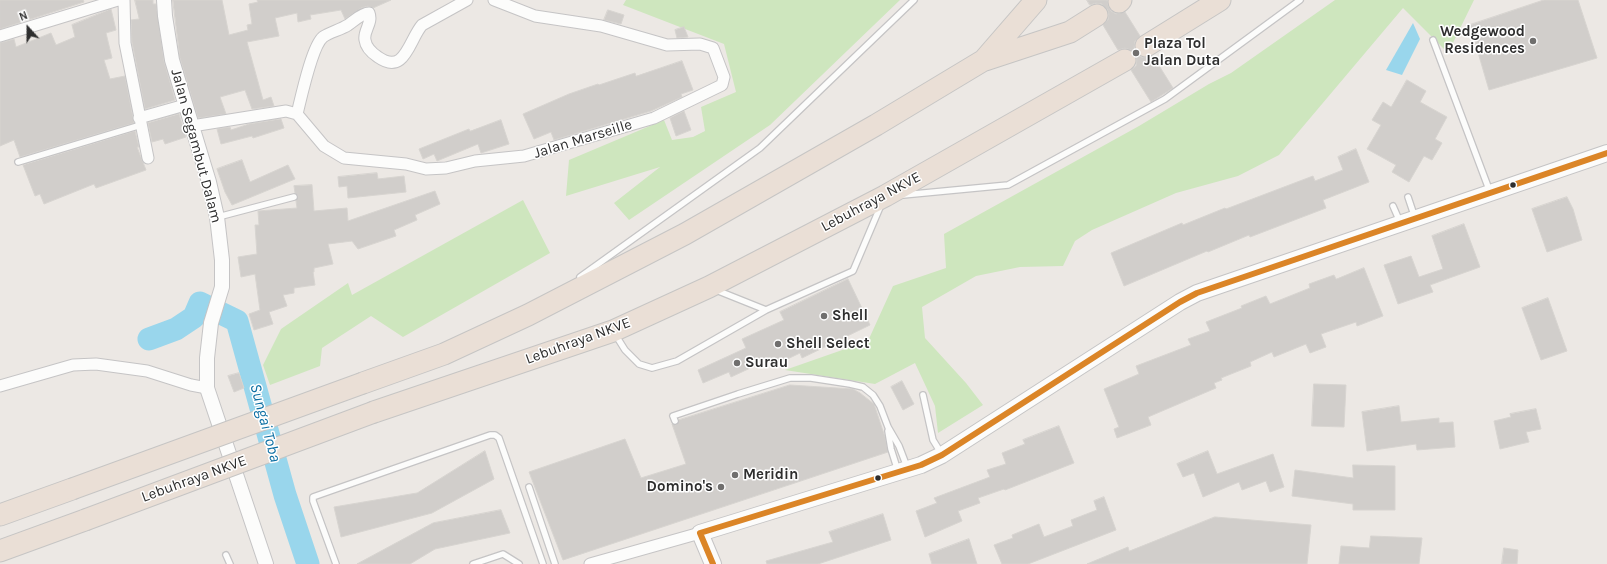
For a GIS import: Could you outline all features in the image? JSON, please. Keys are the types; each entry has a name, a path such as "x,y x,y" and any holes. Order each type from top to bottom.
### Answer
{"highway":[{"path":"984,60 1036,0"},
{"path":"1146,46 1220,0"},
{"path":"0,515 444,354 528,315 685,234 876,125 984,60 1070,32 1097,15"},
{"name":"Lebuhraya NKVE","path":"0,551 374,412 613,331 709,287 884,196 1125,60"}],"main road":[{"path":"713,564 700,533 921,465 942,455 1196,293 1607,153"}],"street":[{"path":"0,36 118,0"},
{"path":"124,0 125,43 148,158"},
{"name":"Jalan Segambut Dalam","path":"164,0 172,60 209,182 217,217 222,260 222,287 211,323 207,358 207,388 266,564"},
{"path":"192,126 245,119 286,111 297,114 318,42 323,37 345,27 369,13 370,18 364,38 366,43 371,52 385,62 395,62 407,54 417,31 422,25 467,0"},
{"name":"Jalan Marseille","path":"297,114 324,146 344,158 406,164 426,169 446,168 476,161 524,156 654,118 722,85 724,77 713,48 700,44 667,45 601,26 535,16 494,0"},
{"path":"140,121 185,105"},
{"path":"0,386 73,365 96,364 146,371 191,385 207,388"},
{"path":"590,564 700,533"}],"lane":[{"path":"572,283 760,148 914,0"},
{"path":"613,331 625,350 639,364 652,368 677,361 766,310 853,271 884,196 1008,185 1165,99 1300,0"},
{"path":"1433,40 1490,193"},
{"path":"18,162 140,121"},
{"path":"217,217 294,197"},
{"path":"1408,197 1416,219"},
{"path":"1393,206 1401,224"},
{"path":"709,287 766,310"},
{"path":"528,315 566,288"},
{"path":"675,422 673,416 790,378 811,378 863,387 873,395 880,406 888,427 899,446 903,470"},
{"path":"860,393 863,387"},
{"path":"923,395 933,440 942,455"},
{"path":"888,427 891,449 903,470"},
{"path":"336,564 313,501 313,497 490,435 495,435 499,438 542,564"},
{"path":"529,487 555,564"},
{"path":"473,564 503,554 519,564"},
{"path":"226,555 230,564"}],"green space":[{"path":"626,0 900,0 770,125 629,220 614,203 660,167 566,196 569,160 664,120 672,140 693,137 705,131 701,107 736,92 724,44 623,5"},
{"path":"1335,0 1474,0 1448,53 1403,8 1279,155 1238,176 1176,193 1092,230 1075,241 1063,266 1020,267 976,276 922,307 925,338 966,383 983,405 938,433 935,406 915,363 875,384 785,370 868,341 893,286 946,268 944,234 1139,126 1209,84 1231,73"},
{"path":"523,200 550,253 403,337 371,316 322,348 320,366 270,385 263,365 281,329 348,283 352,295"}],"water":[{"path":"1413,23 1420,39 1402,75 1386,70"}],"building":[{"path":"0,0 83,0 84,2 0,29"},
{"path":"135,0 153,0 153,4 156,4 164,61 175,100 145,109 132,42 131,20 139,19"},
{"path":"173,0 222,0 229,35 248,30 247,25 252,24 249,4 258,2 257,0 391,0 373,8 368,6 361,8 345,19 341,10 310,15 311,19 298,22 297,13 275,18 279,36 247,42 263,100 271,97 274,106 252,109 245,90 220,97 226,114 198,118 180,58"},
{"name":"Plaza Tol Jalan Duta","path":"1087,0 1107,0 1111,11 1116,14 1125,12 1140,36 1135,41 1134,47 1136,53 1141,57 1146,58 1153,56 1173,88 1151,102 1131,70 1136,66 1137,60 1135,54 1131,50 1125,48 1118,50 1103,25 1108,20 1109,14 1107,9 1102,4 1096,3 1090,5"},
{"name":"Wedgewood Residences","path":"1544,0 1578,0 1597,58 1489,90 1470,25"},
{"path":"111,9 116,30 106,33 112,58 104,60 110,79 125,76 134,123 20,157 14,140 0,146 0,43 14,39 16,47 51,33 56,45 75,37 72,25"},
{"path":"608,10 624,15 621,24 604,20"},
{"path":"684,27 688,37 677,38 675,30"},
{"path":"682,61 693,90 681,94 682,97 651,111 554,140 551,132 534,139 523,114 569,94 598,84 599,85 635,73 636,76"},
{"path":"1407,80 1426,91 1420,102 1447,117 1435,139 1442,143 1432,160 1424,156 1409,182 1392,172 1396,165 1367,149 1381,125 1372,120 1383,102 1391,107"},
{"path":"684,111 691,130 676,136 670,118"},
{"path":"179,114 186,137 165,144 163,139 152,142 148,123"},
{"path":"281,119 284,128 253,138 252,136 221,144 217,129 230,127 231,130 249,124"},
{"path":"501,120 509,144 481,153 478,144 437,161 434,154 423,159 419,149 469,129 470,131"},
{"path":"135,131 139,147 137,147 146,170 96,188 94,184 44,204 40,194 35,196 23,165"},
{"path":"1356,149 1369,182 1323,200 1326,208 1250,237 1249,235 1208,252 1207,251 1124,286 1111,253 1182,223 1183,225 1313,176 1315,181 1343,170 1338,157"},
{"path":"242,160 250,182 288,165 295,179 232,205 225,192 217,169"},
{"path":"377,173 378,179 404,176 406,192 348,198 347,186 339,187 338,177"},
{"path":"312,185 314,211 347,208 348,221 435,191 440,204 415,215 417,220 394,230 396,236 358,249 352,241 328,244 333,264 314,268 313,272 315,285 294,288 294,293 283,295 287,306 269,312 273,324 254,330 249,314 260,310 255,274 241,277 238,257 257,254 255,225 259,225 258,211 297,208 296,201 298,196 295,193 294,186"},
{"path":"1567,197 1573,209 1582,240 1547,252 1532,209"},
{"path":"1464,224 1480,267 1430,285 1433,292 1398,304 1384,265 1411,256 1419,277 1443,269 1432,236"},
{"path":"1364,268 1383,316 1357,326 1356,322 1321,334 1326,347 1310,353 1306,344 1274,357 1272,352 1250,362 1251,366 1221,378 1222,380 1214,383 1216,388 1148,417 1151,425 1117,438 1114,429 1119,427 1104,389 1139,374 1136,366 1191,345 1188,339 1210,331 1206,322 1242,308 1241,306 1266,296 1270,304 1310,288 1309,284 1334,275 1336,279"},
{"name":"Shell","path":"848,279 870,325 802,358 800,353 777,364 774,357 731,377 729,372 703,383 698,370 746,348 742,339 784,320 780,312"},
{"path":"1548,298 1567,351 1541,360 1522,308"},
{"path":"239,373 244,388 234,392 228,376"},
{"path":"902,381 914,404 903,410 891,387"},
{"path":"1314,384 1346,385 1344,427 1312,426"},
{"name":"Meridin","path":"790,385 853,389 860,393 874,404 885,437 888,452 563,560 529,472 625,439 641,478 686,464 672,424 676,425 679,420"},
{"path":"1399,406 1401,422 1439,418 1439,423 1453,422 1455,447 1417,450 1416,444 1367,451 1362,412"},
{"path":"1536,409 1541,429 1526,432 1529,442 1500,449 1494,421 1511,417 1510,414"},
{"path":"1059,426 1074,463 1005,490 1004,489 978,498 980,503 958,511 962,521 925,537 916,511 937,503 934,498 990,477 987,470 1006,464 1002,453 1025,444 1023,440"},
{"path":"485,451 494,479 432,513 341,537 334,507 417,493"},
{"path":"1208,451 1217,474 1273,454 1284,487 1270,492 1266,481 1242,490 1239,482 1203,497 1194,473 1183,477 1177,464"},
{"path":"1353,465 1395,466 1395,510 1353,510 1353,504 1292,496 1295,470 1353,478"},
{"path":"1104,497 1116,530 1028,564 1002,564 994,545 1013,538 1012,535 1039,524 1044,537 1073,526 1071,520 1097,510 1094,501"},
{"path":"501,510 510,533 435,549 410,564 357,564 433,523"},
{"path":"883,514 891,540 818,564 767,564 766,561 833,542 829,532"},
{"path":"1215,517 1311,525 1307,564 1087,564 1128,547 1129,551"},
{"path":"1371,536 1422,538 1419,564 1339,564 1341,546 1369,548"},
{"path":"969,539 977,564 932,564 929,554"},
{"path":"1504,548 1518,550 1517,564 1502,564"}],"waterway":[{"name":"Sungai Toba","path":"149,339 176,329 194,317 200,303 237,321 285,495 308,564"}],"transit line":[{"path":"713,564 700,533 921,465 942,455 1180,302 1197,293 1607,153"}],"place":[{"name":"Wedgewood Residences","path":"1533,41"},
{"name":"Plaza Tol Jalan Duta","path":"1136,53"},
{"name":"Shell","path":"824,316"},
{"name":"Shell Select","path":"778,344"},
{"name":"Surau","path":"737,363"},
{"name":"Meridin","path":"735,475"},
{"name":"Domino's","path":"721,487"}]}
